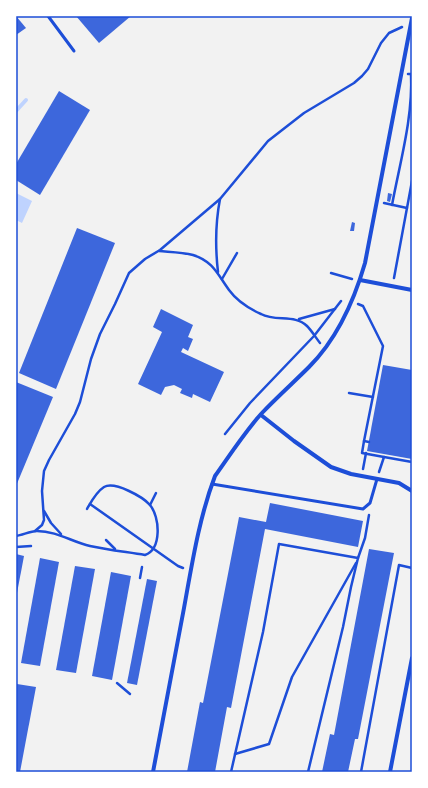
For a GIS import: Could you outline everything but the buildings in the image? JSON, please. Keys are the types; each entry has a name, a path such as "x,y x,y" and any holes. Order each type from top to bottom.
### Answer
{"street":[{"path":"153,772 194,556 203,515 212,484 215,476 261,415 310,366 324,348 344,318 352,301 365,263 412,18"},
{"path":"360,281 412,290"},
{"path":"261,415 294,441 330,466 351,474 399,483 412,491"},
{"path":"390,772 412,658"}],"lane":[{"path":"48,16 74,51"},
{"path":"212,484 363,509 370,503 376,478"}],"path":[{"path":"36,531 42,525 44,520 42,491 44,471 48,460 75,414 100,334 129,273 145,258 158,251 220,199 268,141 304,113 354,83 368,69 381,43 389,32 399,28 411,26"},
{"path":"392,205 407,129 412,91 411,74 402,72"},
{"path":"407,129 412,130"},
{"path":"392,286 412,181"},
{"path":"218,272 215,239 216,218 220,199"},
{"path":"377,202 407,208"},
{"path":"158,251 194,255 207,262 218,272 230,291 240,302 262,315 276,318 298,319 336,309"},
{"path":"222,279 238,253"},
{"path":"331,273 360,281"},
{"path":"225,434 250,403 314,336 344,298 363,306 383,346 362,453 412,462"},
{"path":"298,319 308,326 324,348"},
{"path":"349,393 373,397"},
{"path":"364,441 369,442"},
{"path":"364,465 366,454"},
{"path":"376,478 384,457"},
{"path":"16,536 36,531 47,532 91,546 145,555 154,548 156,543 157,522 154,511 150,505 132,492 114,485 108,486 103,488 87,509"},
{"path":"150,505 156,493"},
{"path":"308,772 343,627 350,587 365,538 370,503"},
{"path":"90,504 178,566"},
{"path":"44,511 51,523 62,536"},
{"path":"106,540 116,550"},
{"path":"231,772 263,632 279,544 358,558"},
{"path":"16,547 31,546"},
{"path":"234,754 269,744 292,677 358,558"},
{"path":"360,772 399,565 412,568"},
{"path":"140,578 142,567"},
{"path":"117,683 130,694"}],"water":[{"path":"16,193 32,201 22,223 16,220"}],"waterway":[{"path":"16,111 26,100"}]}
